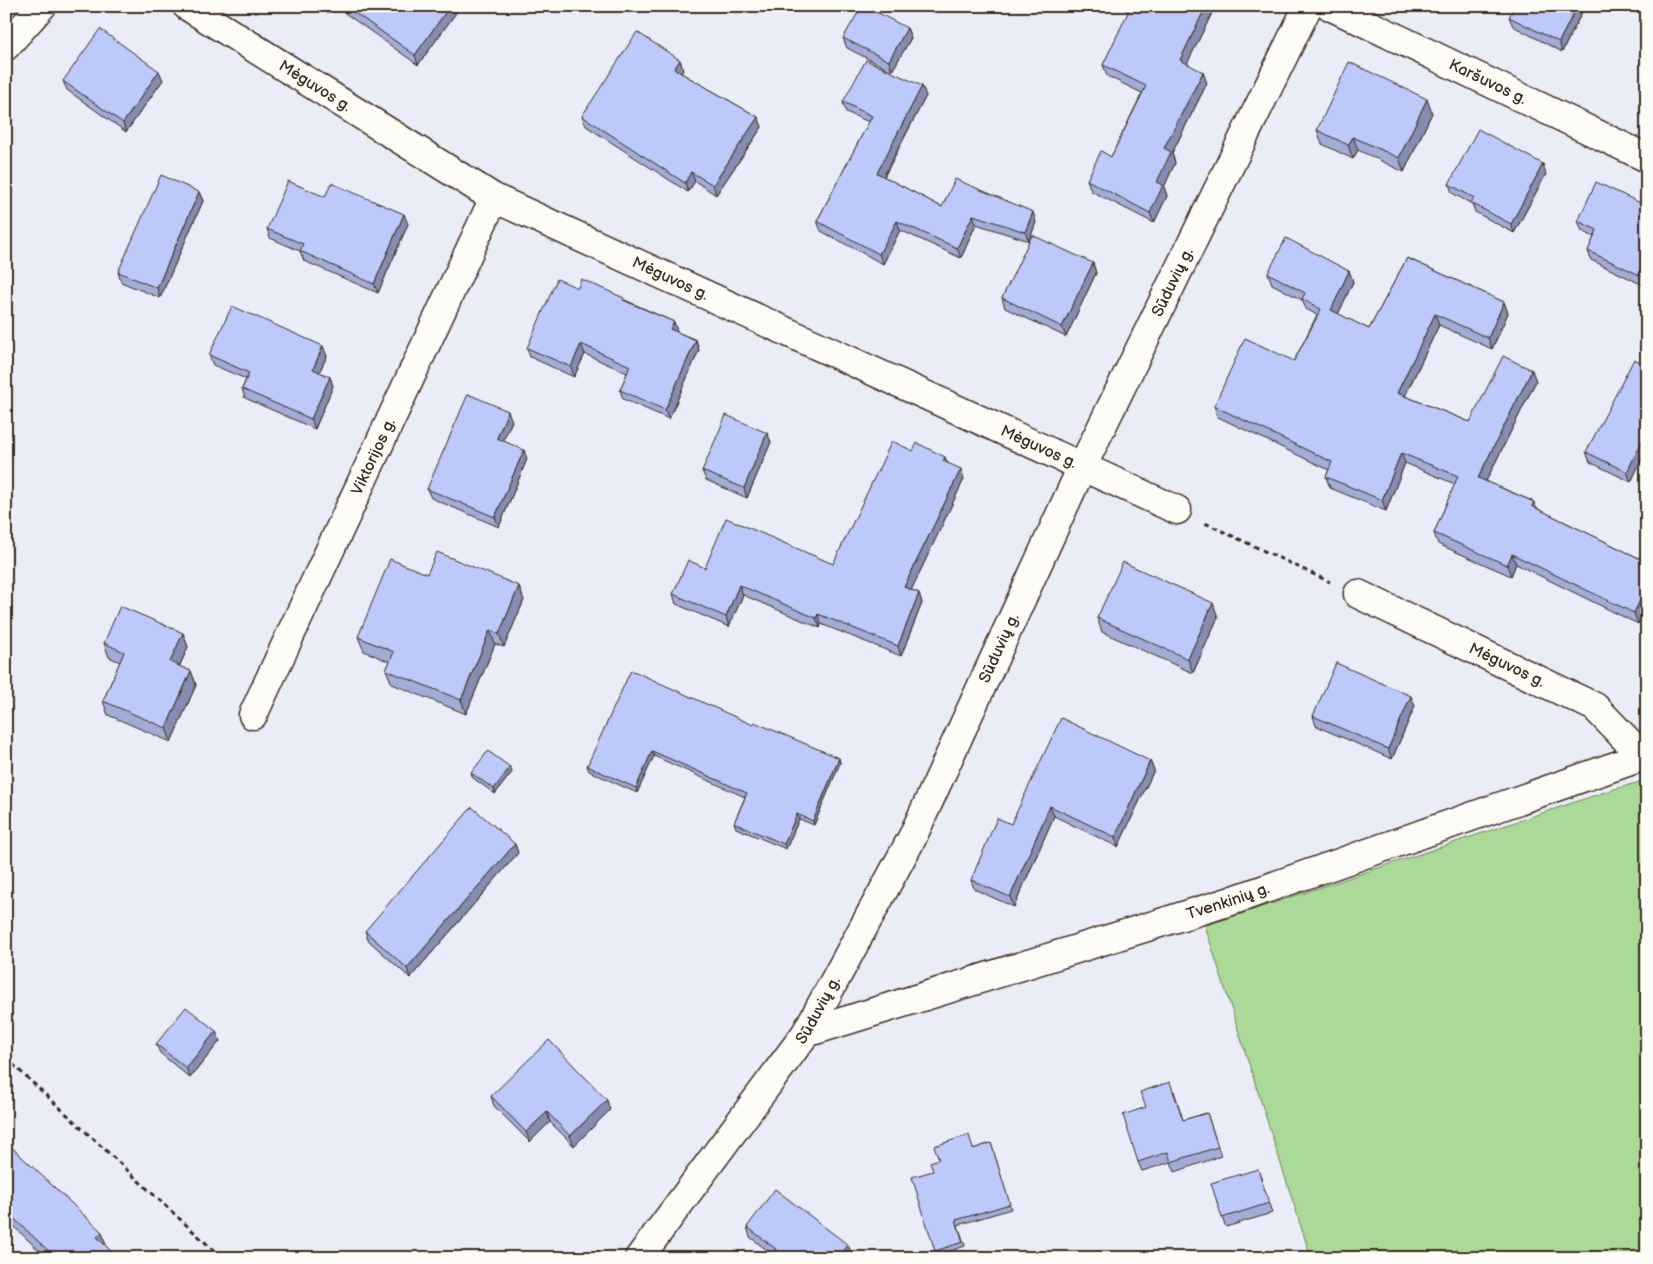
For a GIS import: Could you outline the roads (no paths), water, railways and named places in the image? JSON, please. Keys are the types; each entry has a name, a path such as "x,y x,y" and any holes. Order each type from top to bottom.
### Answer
{"street":[{"path":"6,46 42,6"},
{"name":"Mėguvos g.","path":"187,6 494,198 1177,510"},
{"name":"Sūduvių g.","path":"639,1258 806,1033 912,838 1082,467 1308,6"},
{"name":"Karšuvos g.","path":"1330,6 1647,158"},
{"name":"Viktorijos g.","path":"253,715 494,198"},
{"name":"Mėguvos g.","path":"1358,594 1595,707 1645,755"},
{"name":"Tvenkinių g.","path":"806,1033 1231,901 1645,755"}]}
